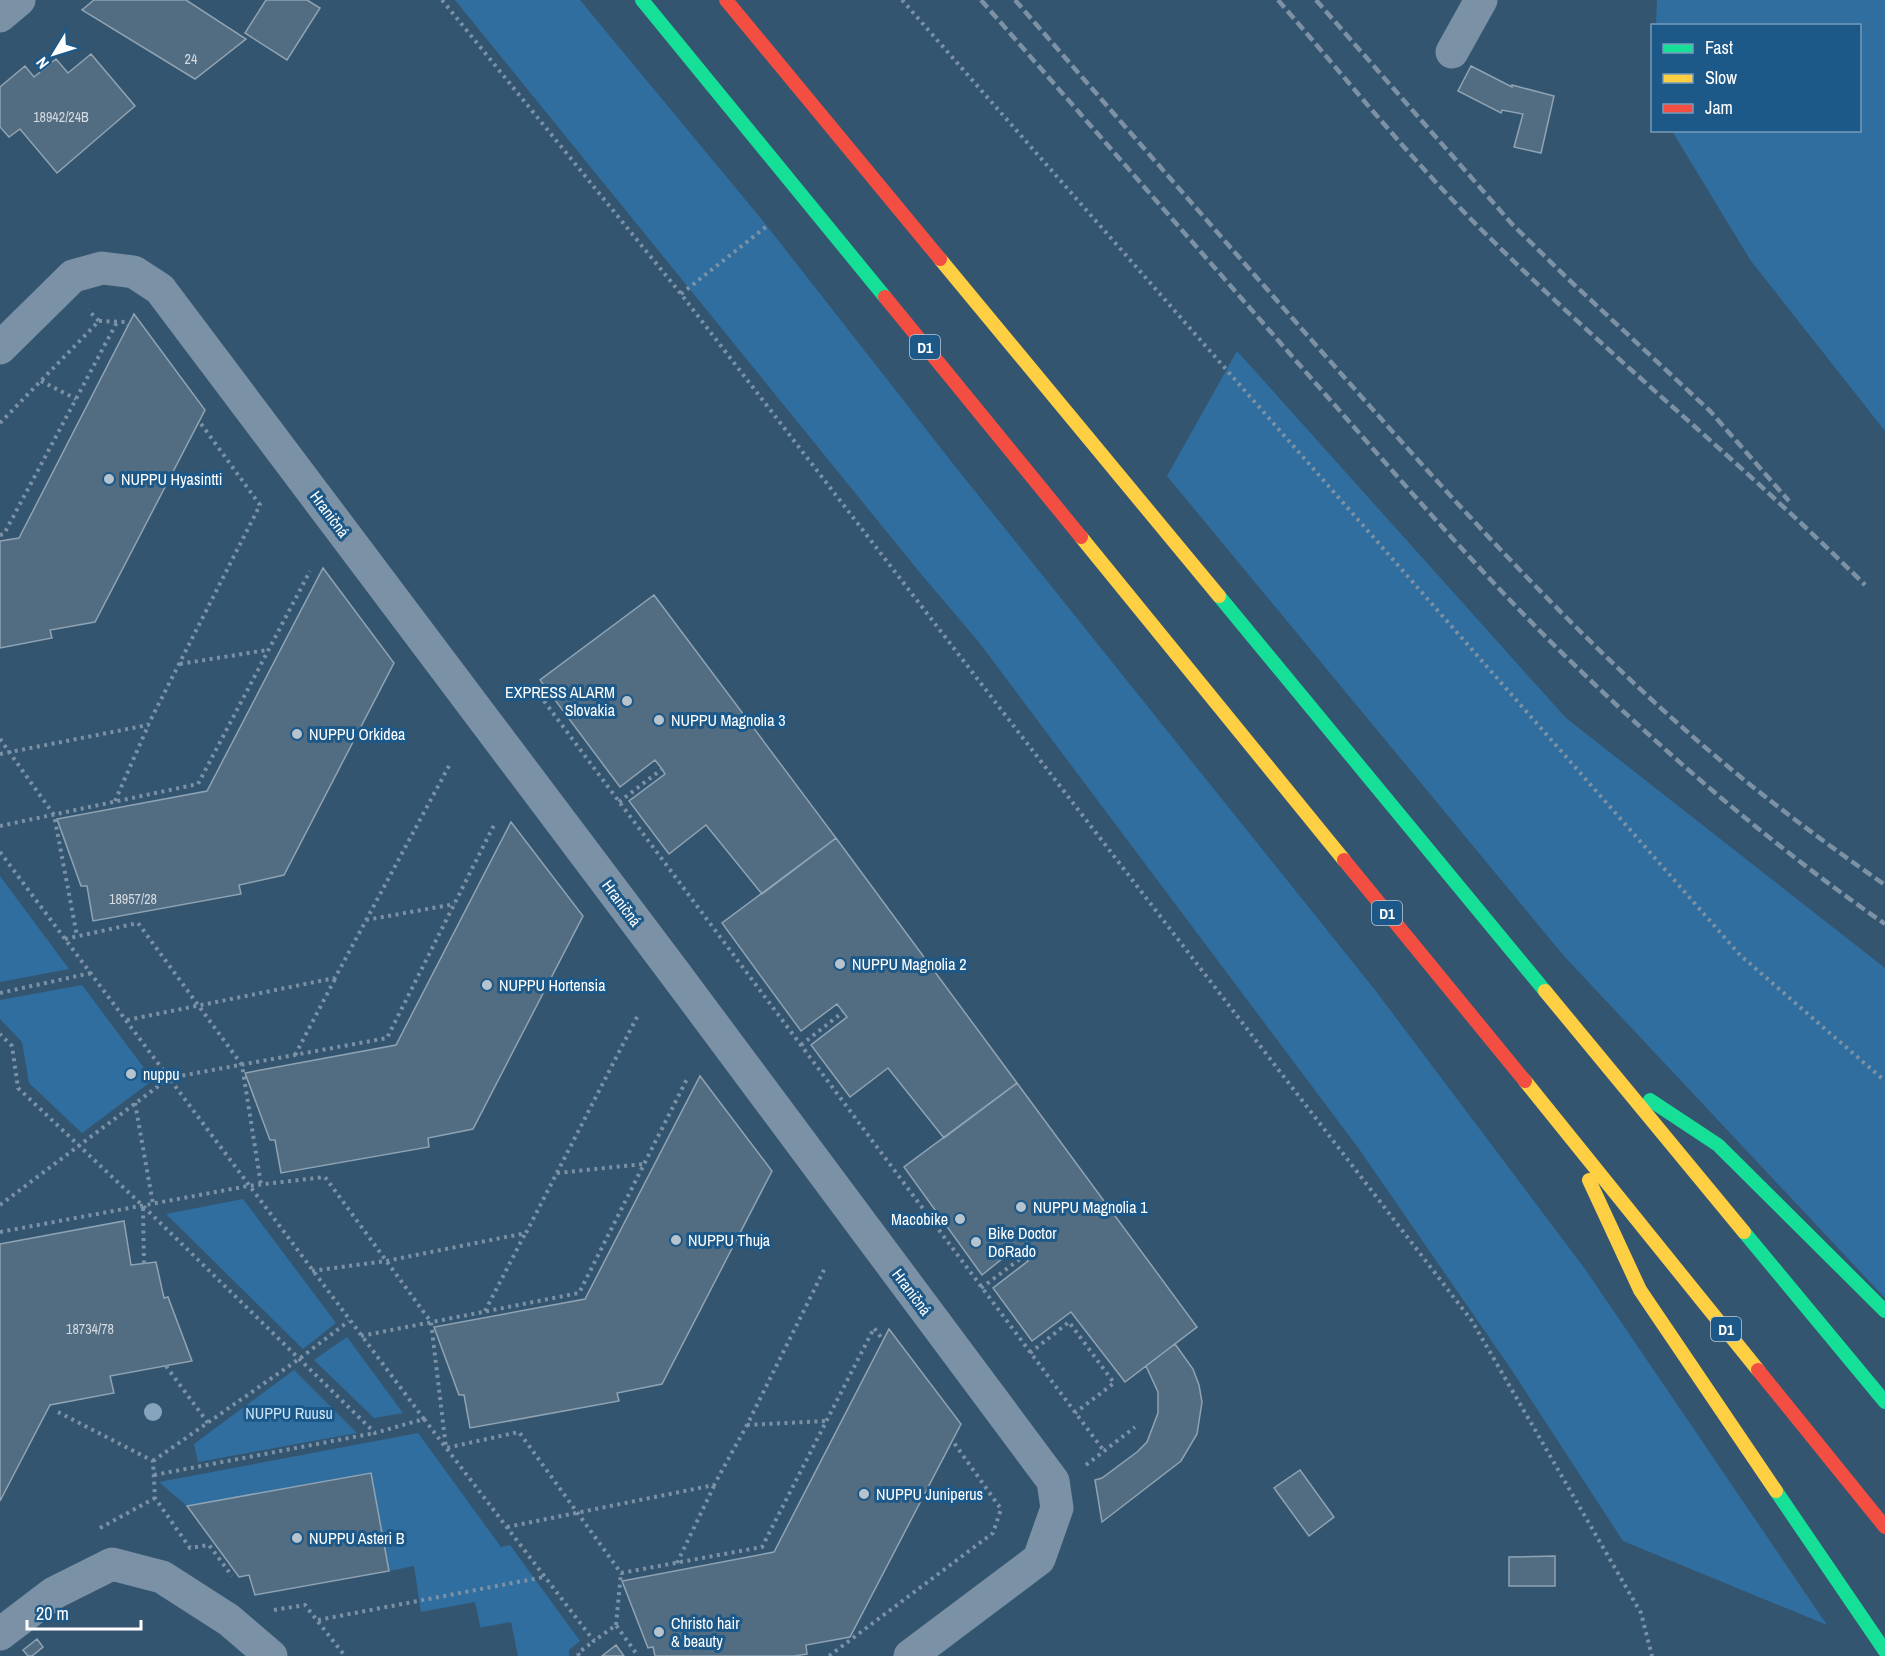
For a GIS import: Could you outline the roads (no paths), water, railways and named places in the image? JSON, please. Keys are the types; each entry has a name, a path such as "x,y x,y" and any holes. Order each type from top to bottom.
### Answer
{"highway":[{"name":"D1","path":"642,0 1567,1132 1885,1527"},
{"path":"726,0 1885,1402"},
{"path":"1623,1083 1719,1144 1885,1311"},
{"path":"1567,1132 1640,1290 1885,1651"}],"street":[{"path":"0,16 19,0"},
{"path":"1452,52 1481,0"},
{"name":"Hraničná","path":"0,348 73,276 102,268 134,272 160,289 1053,1481 1057,1508 1039,1560 910,1656"},
{"path":"0,1634 54,1593 112,1564 162,1577 229,1620 271,1656"}],"railway":[{"path":"981,0 1401,481 1462,549 1557,648 1674,758 1715,793 1798,860 1885,924"},
{"path":"1015,0 1359,394 1539,590 1634,683 1707,749 1782,810 1885,885"},
{"path":"1278,0 1385,126 1469,217 1589,332 1775,499 1865,585"},
{"path":"1316,0 1512,224 1710,411 1789,501"}],"place":[{"name":"NUPPU Hyasintti","path":"109,479"},
{"name":"EXPRESS ALARM Slovakia","path":"627,701"},
{"name":"NUPPU Magnolia 3","path":"659,720"},
{"name":"NUPPU Orkidea","path":"297,734"},
{"name":"NUPPU Magnolia 2","path":"840,964"},
{"name":"NUPPU Hortensia","path":"487,985"},
{"name":"nuppu","path":"131,1074"},
{"name":"NUPPU Magnolia 1","path":"1021,1207"},
{"name":"Macobike","path":"960,1219"},
{"name":"NUPPU Thuja","path":"676,1240"},
{"name":"Bike Doctor DoRado","path":"976,1242"},
{"name":"NUPPU Juniperus","path":"864,1494"},
{"name":"NUPPU Asteri B","path":"297,1538"},
{"name":"Christo hair & beauty","path":"659,1632"}],"park label":[{"name":"NUPPU Ruusu","path":"289,1413"}]}
